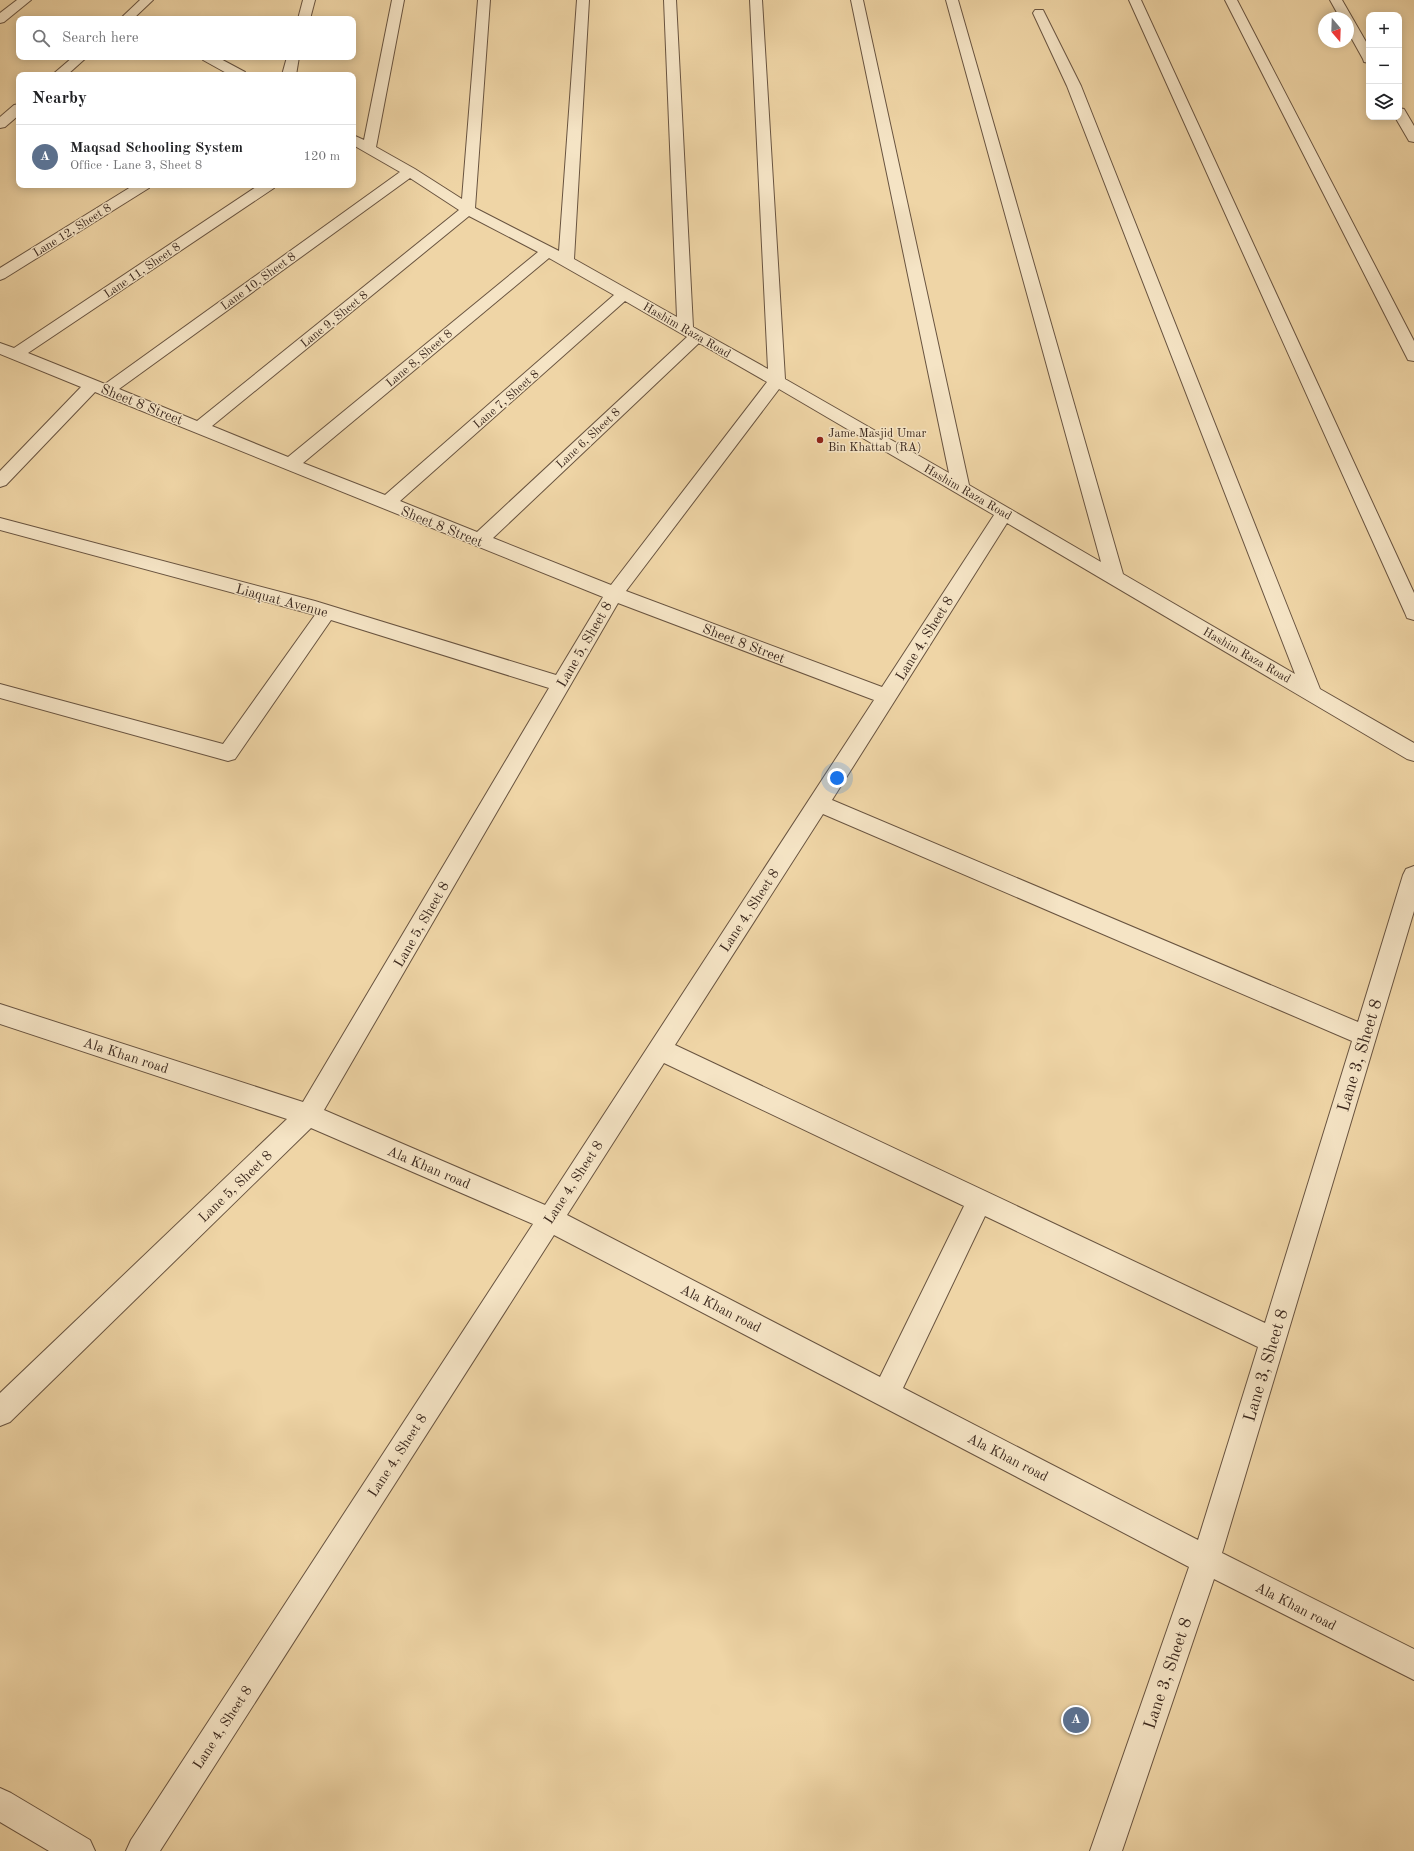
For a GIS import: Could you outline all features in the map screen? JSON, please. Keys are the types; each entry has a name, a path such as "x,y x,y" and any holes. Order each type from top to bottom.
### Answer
{"street":[{"path":"0,19 25,0"},
{"path":"134,16 147,0"},
{"path":"305,16 309,0"},
{"path":"369,148 398,0"},
{"path":"468,210 484,0"},
{"path":"566,261 583,0"},
{"path":"670,0 691,332"},
{"path":"756,0 777,381"},
{"path":"857,0 961,488"},
{"path":"952,0 1115,578"},
{"path":"1135,0 1414,613"},
{"path":"1230,0 1414,356"},
{"path":"1336,0 1343,12"},
{"path":"1038,13 1074,86 1312,693"},
{"path":"1354,32 1366,54"},
{"path":"63,72 77,60"},
{"path":"213,60 235,72"},
{"path":"290,72 292,60"},
{"path":"0,124 16,111"},
{"path":"1402,117 1414,138"},
{"name":"Hashim Raza Road","path":"356,142 410,172 468,210 548,251 777,381 1414,753"},
{"name":"Lane 10, Sheet 8","path":"0,481 100,388 410,172"},
{"name":"Lane 12, Sheet 8","path":"0,275 139,188"},
{"name":"Lane 11, Sheet 8","path":"16,354 265,188"},
{"name":"Lane 9, Sheet 8","path":"199,428 468,210"},
{"name":"Lane 8, Sheet 8","path":"291,464 548,251"},
{"name":"Lane 7, Sheet 8","path":"387,503 624,294"},
{"name":"Lane 6, Sheet 8","path":"479,541 691,332"},
{"name":"Sheet 8 Street","path":"0,348 479,541 614,594 887,697"},
{"name":"Lane 5, Sheet 8","path":"0,1412 308,1115 614,594 777,381"},
{"name":"Lane 4, Sheet 8","path":"142,1851 819,803 1004,513"},
{"name":"Liaquat Avenue","path":"0,524 326,612 561,684"},
{"path":"0,691 228,753 326,612"},
{"path":"819,803 1365,1036"},
{"name":"Lane 3, Sheet 8","path":"1106,1851 1206,1560 1414,875"},
{"name":"Ala Khan road","path":"0,1014 308,1115 549,1219 1206,1560 1414,1666"},
{"path":"659,1049 1272,1340"},
{"path":"886,1394 979,1200"},
{"path":"0,1804 79,1851"}],"place":[{"name":"Jame Masjid Umar Bin Khattab (RA)","path":"820,440"},
{"name":"Maqsad Schooling System","path":"1076,1720"}]}
